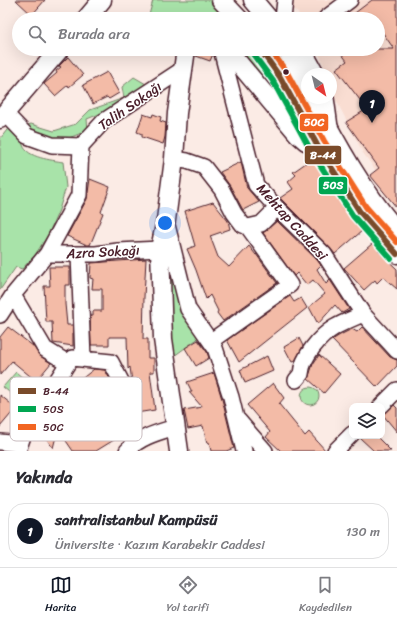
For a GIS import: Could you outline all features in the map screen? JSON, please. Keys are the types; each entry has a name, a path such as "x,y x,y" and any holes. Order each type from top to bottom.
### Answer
{"main road":[{"path":"221,0 234,12"},
{"path":"253,0 263,12"},
{"path":"2,116 54,56"},
{"path":"179,451 163,339 160,249 166,220 174,159 177,114 185,56"},
{"path":"233,56 298,134 306,141 324,139"},
{"path":"265,56 324,139 397,231"},
{"path":"291,56 301,76"},
{"path":"315,104 324,139 360,212 397,254"}],"street":[{"path":"284,12 285,0"},
{"path":"334,12 350,0"},
{"name":"Mehtap Caddesi","path":"224,56 256,185 324,254 363,314 397,351"},
{"path":"307,56 314,68"},
{"name":"Talih Sokağı","path":"81,146 104,121 183,69"},
{"path":"324,139 326,104"},
{"path":"0,315 13,294 47,254 79,195 81,146 52,145 27,136 2,116"},
{"path":"174,159 187,161 204,167 222,190 234,213 243,225 248,227 290,284 211,341"},
{"path":"248,227 261,224 277,208"},
{"path":"166,220 188,308 215,348 231,397 244,451"},
{"name":"Azra Sokağı","path":"47,254 96,254 118,251 160,249"},
{"path":"79,254 83,359"},
{"path":"13,294 45,349 68,363"},
{"path":"296,380 302,374 302,368 311,348 334,328 363,314"},
{"path":"59,377 72,358 110,362 119,377"},
{"path":"384,403 397,390"},
{"path":"236,418 265,451"},
{"path":"142,441 153,434 176,427"},
{"path":"335,451 349,437"},
{"path":"130,448 142,441"},
{"path":"0,442 19,448"}],"shaded area":[{"path":"278,0 397,0 397,199 363,153 337,102 337,68 325,68 320,56 385,56 385,12 296,12"}],"green space":[{"path":"153,0 210,0 223,12 150,12"},
{"path":"245,56 258,56 282,95 281,97"},
{"path":"134,77 146,84 117,107 87,119 88,130 70,137 55,140 41,136 24,126 31,124 54,131 76,124 90,110 124,98 122,87"},
{"path":"10,126 22,136 23,145 29,153 40,158 63,162 66,187 59,210 48,235 35,255 22,269 16,267 0,290 0,139"},
{"path":"166,264 181,287 203,335 174,356 167,320"},
{"path":"16,372 22,377 12,377"},
{"path":"10,379 10,393 3,387"},
{"path":"306,387 314,387 319,392 317,403 314,405 306,405 301,400 301,392"}],"building":[{"path":"16,0 45,0 35,12 29,12"},
{"path":"372,0 397,0 397,208 370,175 379,168 346,122 367,109 337,70 337,68 347,61 343,56 385,56 385,49 394,49 385,36 385,12 356,12"},
{"path":"196,56 212,56 210,61"},
{"path":"68,57 83,75 55,96 44,84 57,73 56,71 61,67 59,66"},
{"path":"107,72 119,93 109,99 107,97 93,104 83,85"},
{"path":"143,114 152,117 153,114 161,117 160,121 166,123 163,144 142,137 142,134 137,132"},
{"path":"313,158 351,218 362,231 335,254 280,198 293,189 288,182 296,175 293,172"},
{"path":"241,162 247,188 259,202 243,210 230,186 220,172"},
{"path":"90,179 110,187 101,212 103,213 90,245 87,245 67,236 87,199"},
{"path":"213,202 228,221 230,229 210,236 218,257 229,267 249,246 277,283 223,321 217,313 218,311 210,295 206,299 187,249 195,246 185,211"},
{"path":"277,221 317,260 321,265 317,269 326,284 330,280 349,309 342,313 335,305 318,324 309,307 325,294 313,280 307,285 297,273 294,276 263,233"},
{"path":"373,243 379,250 378,251 397,269 397,289 383,277 377,283 375,280 364,290 344,268"},
{"path":"146,259 143,339 148,339 148,358 154,358 154,372 150,372 155,410 142,412 142,377 131,377 130,367 128,369 127,337 109,337 109,345 91,345 90,316 93,316 93,311 102,311 102,289 92,289 93,279 90,278 91,263"},
{"path":"49,267 70,267 70,285 65,285 65,304 67,325 73,325 73,346 53,343 52,322 46,322 44,286 50,286"},
{"path":"290,296 294,302 301,298 307,308 239,362 227,340"},
{"path":"8,327 33,346 40,356 51,363 39,377 31,377 12,361 0,375 0,337"},
{"path":"362,327 390,357 397,360 397,366 377,387 332,340 352,329 357,332"},
{"path":"299,338 303,346 295,361 292,362 284,347"},
{"path":"198,340 207,352 209,358 196,366 185,348"},
{"path":"319,355 340,374 324,393 308,379 313,364"},
{"path":"267,356 273,371 245,383 240,370"},
{"path":"94,369 105,370 109,377 84,377"},
{"path":"214,373 234,448 226,451 211,451 209,442 207,443 203,426 188,429 184,410 202,407 189,392 192,392 187,382"},
{"path":"273,383 284,398 279,404 305,436 309,432 326,451 281,451 266,437 270,432 247,405"},
{"path":"0,395 10,403 10,415 0,427"},
{"path":"394,405 397,408 397,432 385,417 385,413"},
{"path":"361,439 379,439 391,451 374,451"},
{"path":"48,441 55,441 53,448"},
{"path":"66,441 112,441 96,451 73,451"}],"transit line":[{"name":"50S","path":"254,56 273,81 310,149 353,216 391,259"},
{"name":"B-44","path":"265,56 280,77 317,145 360,212 397,254"},
{"name":"50C","path":"275,56 287,73 324,141 366,207 397,242"}],"place":[{"name":"santralistanbul Kampüsü","path":"372,123"}]}
